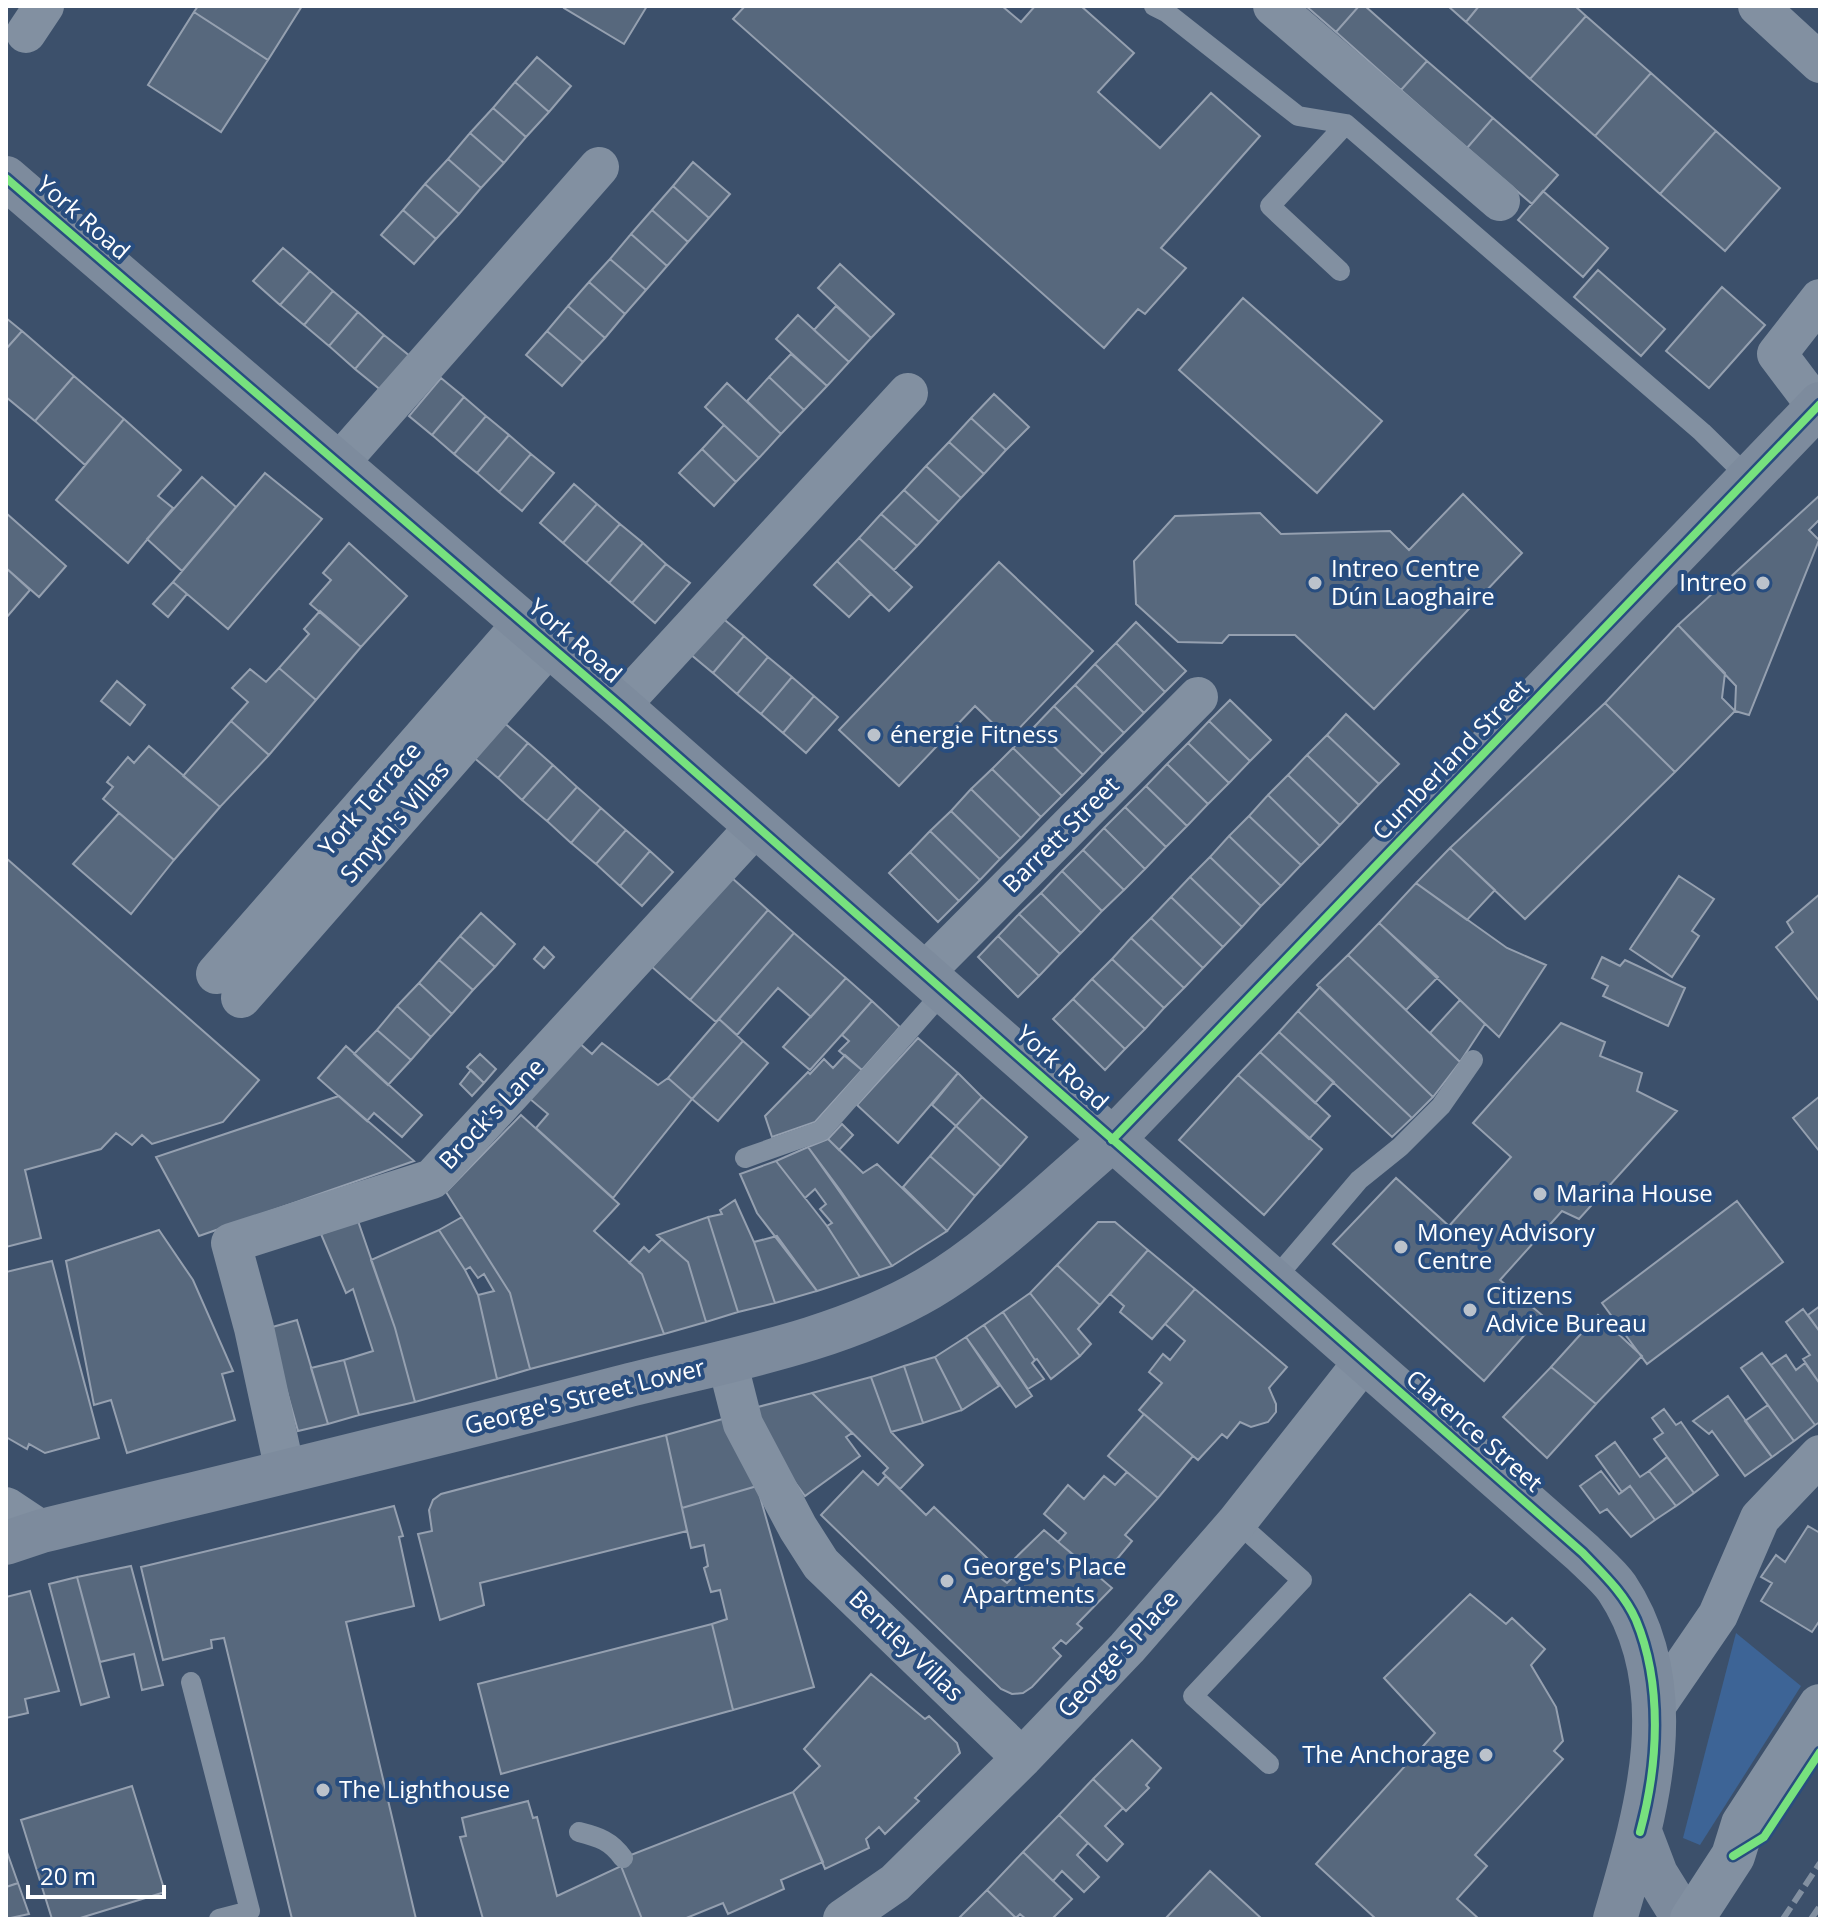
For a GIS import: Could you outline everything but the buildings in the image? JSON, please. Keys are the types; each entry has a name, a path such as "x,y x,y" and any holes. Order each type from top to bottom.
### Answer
{"highway":[{"path":"1692,1919 1733,1856 1743,1824 1820,1706"}],"main road":[{"name":"York Road","path":"6,178 620,706 1112,1140"},
{"name":"Cumberland Street","path":"1112,1140 1819,406"},
{"name":"Clarence Street","path":"1112,1140 1572,1543 1615,1585 1636,1620 1648,1663 1655,1707 1653,1760 1640,1832 1615,1919"},
{"name":"George's Street Lower","path":"24,1537 727,1361 810,1338 877,1314 930,1287 993,1243 1112,1140"},
{"path":"1640,1832 1656,1874 1684,1919"}],"street":[{"path":"1273,6 1500,201"},
{"path":"1758,6 1820,63"},
{"path":"339,463 599,167"},
{"path":"1819,406 1777,354 1820,299"},
{"path":"620,706 908,393"},
{"name":"Smyth's Villas","path":"229,986 536,634"},
{"name":"Barrett Street","path":"934,982 1198,697"},
{"name":"Brock's Lane","path":"285,1471 254,1328 231,1243 432,1179 756,826"},
{"name":"Bentley Villas","path":"727,1361 743,1424 798,1528 821,1564 1022,1758"},
{"name":"George's Place","path":"843,1919 895,1883 1022,1758 1127,1648 1237,1522 1364,1361"},
{"path":"1655,1707 1718,1615 1760,1518 1820,1455"},
{"path":"6,1507 24,1537"}],"lane":[{"path":"1154,6 1189,29 1298,116 1346,124 1702,432 1750,479"},
{"path":"1340,271 1270,206 1346,124"},
{"path":"745,1158 821,1131 934,982"},
{"path":"1273,1281 1359,1180 1400,1147 1441,1106 1473,1060"},
{"path":"1237,1522 1302,1580 1193,1696 1269,1764"},
{"path":"191,1682 250,1911 219,1919"},
{"path":"579,1832 601,1837 616,1847 623,1858"}],"shaded area":[{"path":"1736,1633 1801,1686 1700,1845 1683,1838"}],"railway":[{"path":"1783,1919 1820,1863"},
{"path":"1811,1919 1820,1906"}],"cycle path":[{"path":"6,178 620,706 1583,1553 1631,1610 1651,1671 1654,1753 1640,1832"},
{"path":"1112,1140 1820,404"},
{"path":"1733,1856 1764,1837 1820,1752"}],"place":[{"name":"Intreo Centre Dún Laoghaire","path":"1315,583"},
{"name":"Intreo","path":"1763,583"},
{"name":"énergie Fitness","path":"874,735"},
{"name":"Marina House","path":"1540,1194"},
{"name":"Money Advisory Centre","path":"1401,1247"},
{"name":"Citizens Advice Bureau","path":"1470,1310"},
{"name":"George's Place Apartments","path":"947,1581"},
{"name":"The Anchorage","path":"1486,1755"},
{"name":"The Lighthouse","path":"323,1790"}]}
